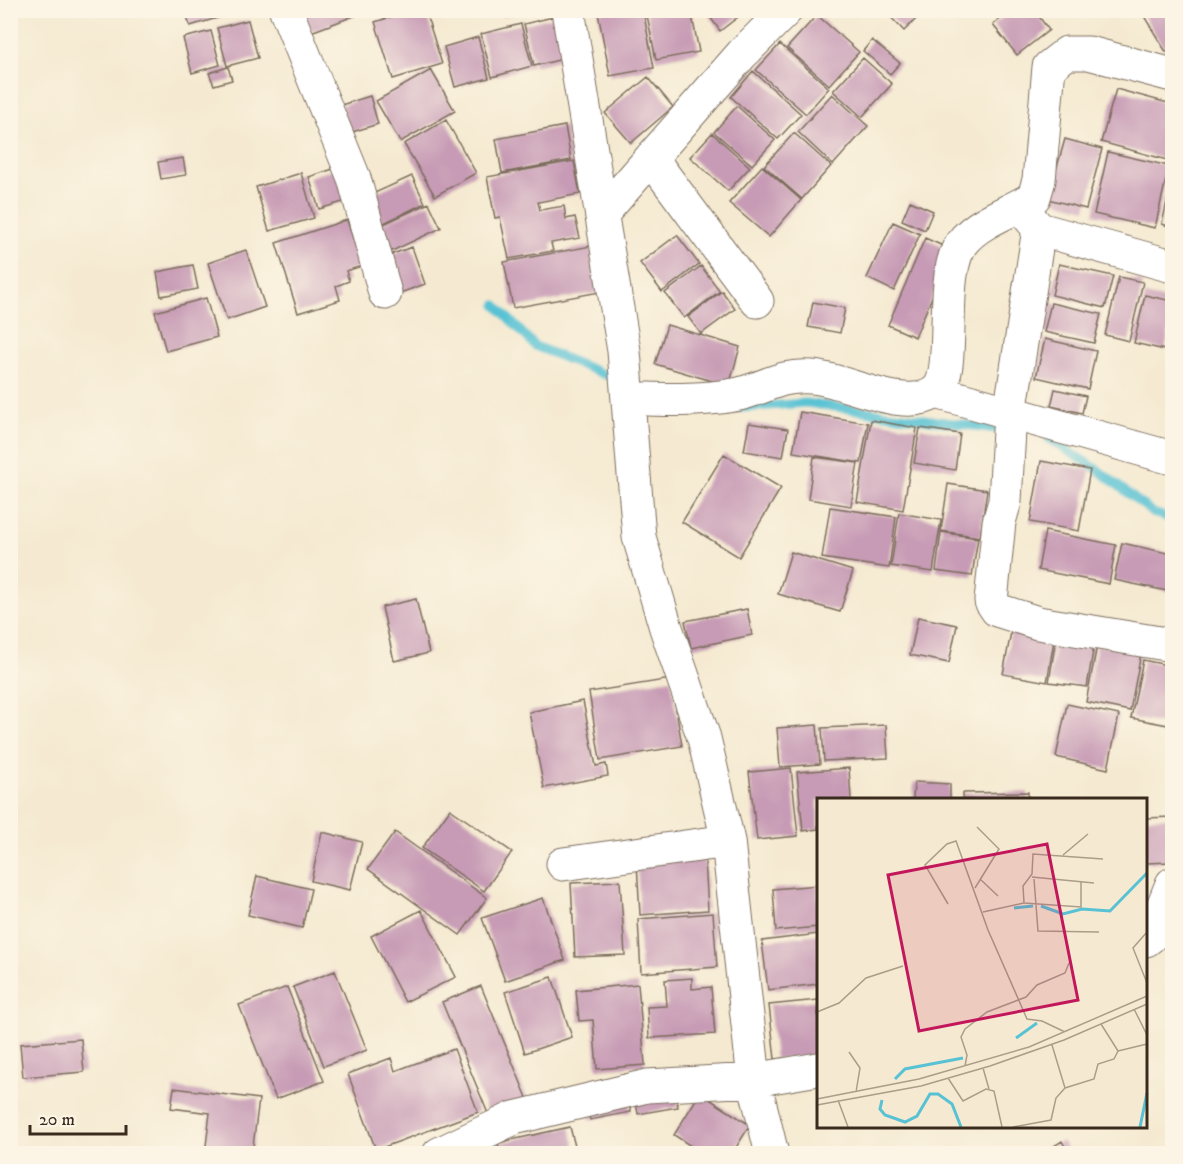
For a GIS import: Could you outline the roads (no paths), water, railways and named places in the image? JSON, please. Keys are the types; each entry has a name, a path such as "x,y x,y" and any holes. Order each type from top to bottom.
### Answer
{"street":[{"path":"286,10 354,178 386,293"},
{"path":"568,10 602,214 629,398 639,537 666,628 705,738 728,842 754,1080 772,1154"},
{"path":"602,214 742,54 786,10"},
{"path":"1173,75 1089,53 1067,53 1049,67 1040,180 1030,217 1009,428 1005,501 999,522 990,596 997,610 1038,623 1173,645"},
{"path":"651,158 757,302"},
{"path":"629,398 676,401 737,395 785,377 814,377 890,397 919,399 936,392 945,377 948,306 953,265 963,240 980,228 1030,217 1173,266"},
{"path":"936,392 1009,428 1173,458"},
{"path":"563,864 728,842"},
{"path":"1147,939 1151,936 1172,884"},
{"path":"439,1154 514,1118 647,1086 754,1080 817,1069"}],"waterway":[{"path":"496,305 535,346 608,376"},
{"path":"740,408 806,403 1004,430"},
{"path":"1049,439 1097,469 1153,513 1172,519"}]}
